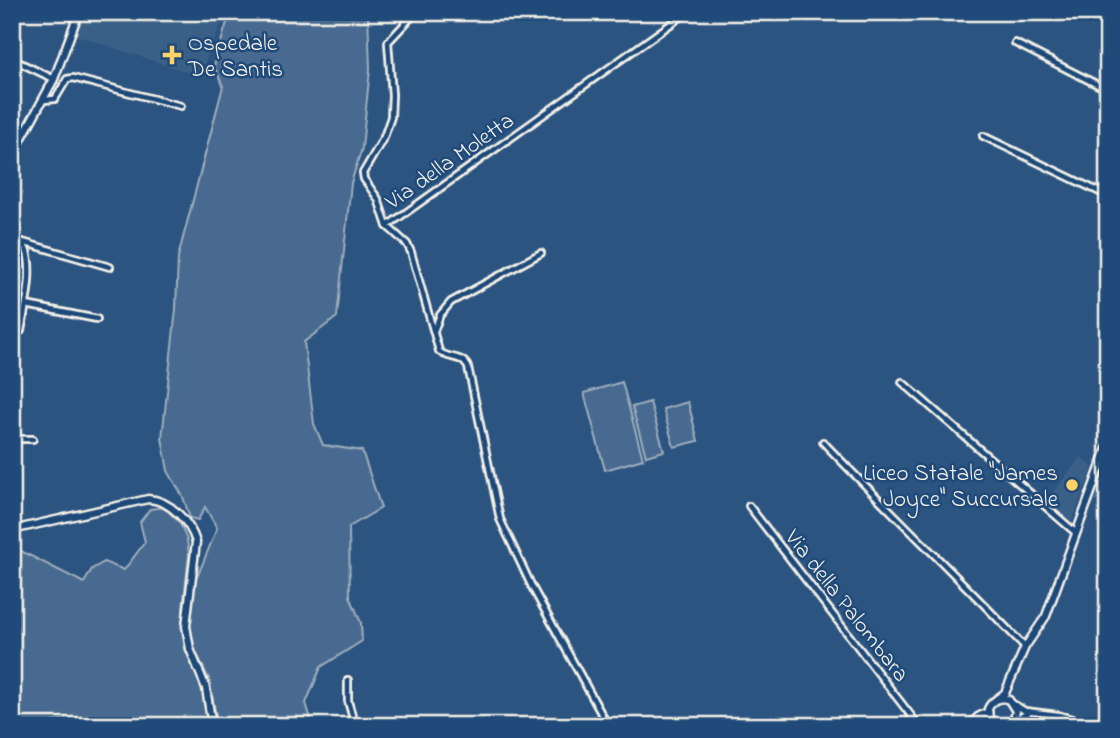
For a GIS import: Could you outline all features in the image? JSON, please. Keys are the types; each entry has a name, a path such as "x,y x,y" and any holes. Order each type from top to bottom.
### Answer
{"street":[{"path":"12,156 54,79 79,12"},
{"path":"387,226 379,199 364,179 363,172 384,137 391,117 393,95 388,42 416,12"},
{"name":"Via della Moletta","path":"608,726 532,587 500,519 468,367 461,359 441,354 411,250 387,226 682,16"},
{"path":"1015,43 1108,90"},
{"path":"12,59 54,79"},
{"path":"44,100 55,99 66,79 73,78 181,106"},
{"path":"983,136 1108,196"},
{"path":"12,241 110,267"},
{"path":"12,241 25,247 27,251 26,305 21,331"},
{"path":"433,332 440,315 451,302 541,253"},
{"path":"26,305 96,319"},
{"path":"902,382 1076,533"},
{"path":"12,439 33,439"},
{"path":"822,442 905,527 971,589 1024,648"},
{"path":"970,725 988,712 991,704 1005,693 1024,648 1046,616 1108,446"},
{"path":"12,530 148,499 161,502 174,511 188,525 196,542 186,626 190,649 206,688 212,726"},
{"name":"Via della Palombara","path":"749,506 919,726"},
{"path":"348,680 348,704 355,726"},
{"path":"1010,724 1016,713 1011,681"},
{"path":"997,699 1007,699 1021,710 1058,715 1098,726"},
{"path":"988,712 994,723"},
{"path":"1010,724 1031,712"},
{"path":"970,725 981,720 994,723"}],"shaded area":[{"name":"Ospedale De Santis","path":"81,12 226,12 199,76 76,35"},
{"path":"230,12 368,12 370,69 362,148 351,183 337,317 304,342 314,424 323,445 362,451 381,508 349,527 350,596 361,623 362,641 321,667 306,703 313,726 218,726 209,679 193,646 189,628 194,585 217,528 205,507 198,520 190,518 183,497 168,471 162,438 176,309 178,257 223,86 214,66"},
{"path":"622,382 643,459 605,470 584,393"},
{"path":"650,402 664,451 646,456 632,407"},
{"path":"688,402 698,441 674,447 663,409"},
{"name":"Liceo Statale \"James Joyce\" Succursale","path":"1081,457 1093,467 1072,527 1044,504"},
{"path":"164,507 180,523 187,540 189,554 183,609 184,645 200,678 209,726 68,726 62,720 38,726 12,726 12,551 21,551 84,583 92,569 104,562 124,570 145,542 140,522 150,509"}],"place":[{"name":"Ospedale De Santis","path":"172,55"},
{"name":"Liceo Statale \"James Joyce\" Succursale","path":"1072,485"}]}
